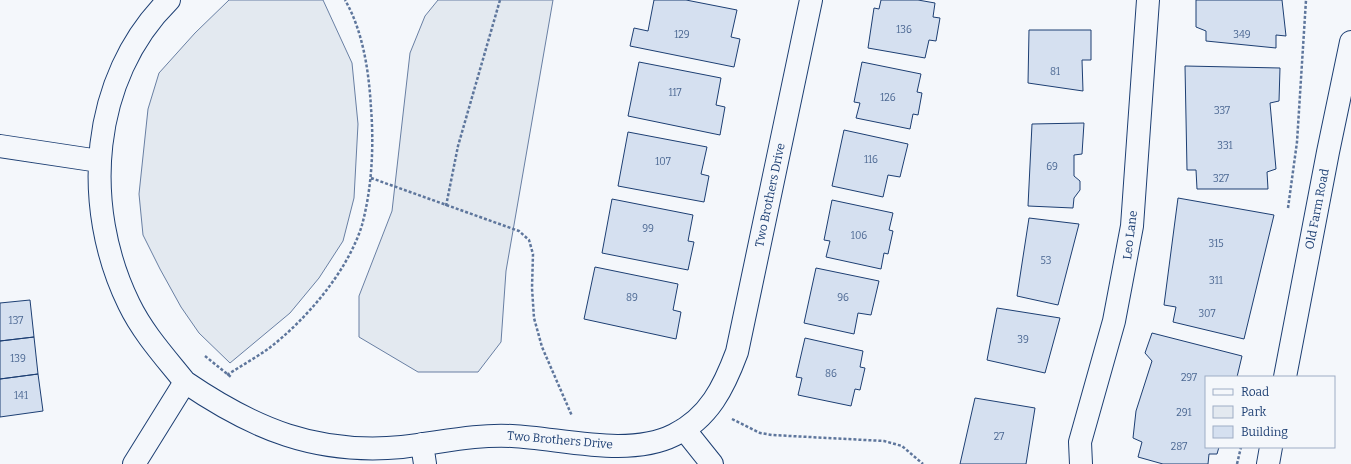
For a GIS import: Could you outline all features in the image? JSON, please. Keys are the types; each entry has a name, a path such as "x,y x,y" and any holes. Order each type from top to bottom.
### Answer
{"street":[{"name":"Two Brothers Drive","path":"169,0 145,28 126,58 112,92 99,161 106,234 116,272 129,304 147,334 185,382 243,418 297,440 326,446 366,448 424,454 461,438 499,435 574,443 639,444 673,436 707,411 717,398 727,379 736,352 811,0"},
{"name":"Leo Lane","path":"1081,464 1082,435 1114,321 1132,226 1148,0"},
{"name":"Old Farm Road","path":"1285,376 1328,152 1351,42"},
{"path":"0,146 99,161"},
{"path":"134,464 185,382"},
{"path":"684,429 712,464"},
{"path":"1268,464 1271,448"}],"path":[{"path":"227,375 268,349 294,326 316,303 353,247 362,226 370,178 372,127 370,85 362,48 351,11 344,0"},
{"path":"446,206 458,146 500,0"},
{"path":"1287,214 1297,142 1306,0"},
{"path":"370,178 446,206 519,230 529,240 533,254 532,288 534,318 542,347 573,418 566,418"},
{"path":"205,356 232,378"},
{"path":"729,418 753,430 772,434 884,441 902,446 923,464"},
{"path":"1237,464 1241,448"}],"green space":[{"path":"229,0 323,0 352,63 358,124 354,198 343,241 319,278 290,313 230,363 199,333 181,307 160,269 143,235 139,194 148,109 159,73 195,33"},
{"path":"438,0 553,0 506,271 501,342 478,372 418,372 359,337 359,296 392,211 410,53 425,16"}],"building":[{"path":"654,0 686,0 737,10 731,37 740,39 734,67 630,46 634,28 648,31"},
{"path":"881,0 918,0 935,3 933,17 940,18 936,41 929,40 925,58 868,48 874,8 879,9"},
{"path":"1196,0 1282,0 1286,36 1276,35 1276,48 1206,41 1206,31 1196,27"},
{"path":"1029,30 1091,30 1091,60 1082,60 1083,91 1028,83"},
{"path":"639,62 721,78 716,105 725,107 720,135 628,116"},
{"path":"862,62 921,74 917,92 922,93 918,115 913,114 910,129 856,118 860,103 854,102"},
{"path":"1185,66 1280,68 1279,101 1270,103 1276,169 1267,172 1268,189 1197,189 1196,170 1187,170"},
{"path":"1084,123 1082,154 1074,155 1074,176 1080,181 1080,190 1074,198 1073,208 1028,206 1032,124"},
{"path":"844,130 908,144 900,177 888,175 883,197 832,186"},
{"path":"628,132 707,147 701,174 709,176 704,202 618,186"},
{"path":"1178,198 1274,215 1244,339 1173,322 1176,307 1164,305"},
{"path":"612,199 693,215 688,241 694,242 688,270 602,253"},
{"path":"832,200 893,213 889,230 893,231 888,254 884,253 881,269 826,257 830,241 824,240"},
{"path":"1029,218 1079,224 1058,305 1017,296"},
{"path":"595,267 678,284 673,310 681,312 676,339 584,319"},
{"path":"816,268 879,281 871,315 858,313 854,334 804,323"},
{"path":"30,300 34,337 0,341 0,303"},
{"path":"997,308 1060,318 1045,373 987,360"},
{"path":"1152,333 1242,356 1237,376 1205,376 1205,448 1219,448 1217,454 1209,454 1208,464 1163,464 1138,457 1142,442 1133,438 1136,411 1152,361 1145,353"},
{"path":"34,337 38,374 0,379 0,341"},
{"path":"805,338 863,351 860,367 865,368 860,390 855,389 851,406 798,395 802,378 796,377"},
{"path":"38,374 43,411 0,417 0,379"},
{"path":"975,398 1035,408 1026,464 960,464"}]}
